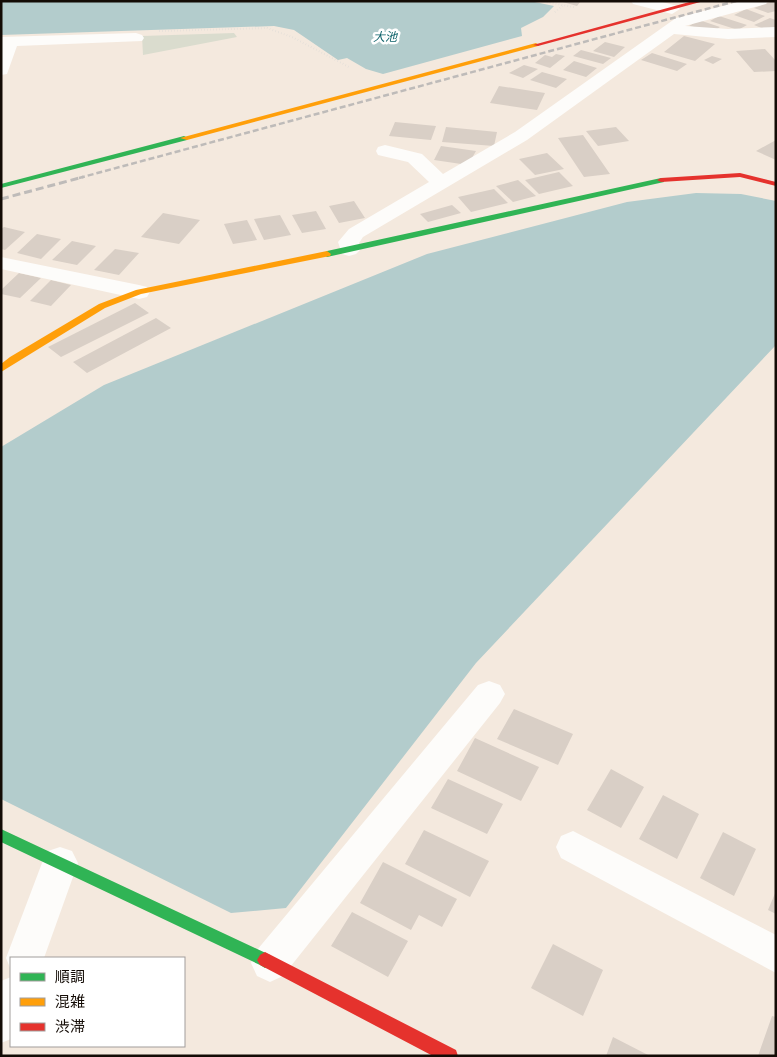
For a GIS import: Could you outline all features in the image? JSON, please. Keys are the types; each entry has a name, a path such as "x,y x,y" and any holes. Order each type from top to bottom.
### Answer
{"street":[{"path":"638,1 672,9"},
{"path":"1,186 701,1"},
{"path":"349,250 348,242 356,233 521,136 682,21 761,1"},
{"path":"669,30 728,34 776,32"},
{"path":"1,70 6,42 136,38"},
{"path":"385,151 415,158 441,183"},
{"path":"1,369 13,359 102,306 139,292 349,250 669,178 740,176 776,184"},
{"path":"1,263 139,292"},
{"path":"270,963 489,694"},
{"path":"1,835 270,963 450,1056"},
{"path":"573,847 776,955"},
{"path":"25,957 60,863"},
{"path":"1,1024 10,999"}],"path":[{"path":"549,18 563,5"},
{"path":"159,31 267,28 292,37 356,71"}],"shaded area":[{"path":"234,33 237,37 143,55 142,36"}],"water":[{"name":"大池","path":"1,1 530,1 554,6 543,17 521,28 522,36 383,74 366,69 347,58 338,60 294,30 274,26 1,35"},
{"path":"696,193 741,194 776,201 776,345 476,663 286,908 231,913 1,799 1,447 104,385 427,254 627,202"}],"building":[{"path":"559,1 581,1 577,6"},
{"path":"776,1 776,11 768,13 754,8"},
{"path":"746,9 765,16 754,22 734,15"},
{"path":"719,16 747,25 738,30 710,21"},
{"path":"770,18 776,20 776,30 772,32 754,25"},
{"path":"699,20 720,27 714,31 689,26"},
{"path":"684,36 715,44 695,61 664,52"},
{"path":"605,42 625,47 614,57 593,51"},
{"path":"765,49 776,61 776,71 754,72 736,51"},
{"path":"581,50 611,58 603,64 573,56"},
{"path":"652,53 687,64 677,71 641,60"},
{"path":"556,54 565,56 550,68 535,63 545,55 552,57"},
{"path":"712,56 722,59 713,64 704,60"},
{"path":"574,61 597,68 586,77 563,70"},
{"path":"524,65 538,69 523,78 509,73"},
{"path":"542,72 567,79 556,88 530,80"},
{"path":"499,86 545,93 537,110 490,103"},
{"path":"395,122 436,126 431,140 389,136"},
{"path":"446,127 497,132 494,146 442,142"},
{"path":"616,127 629,141 598,146 586,131"},
{"path":"583,135 610,174 584,177 558,138"},
{"path":"776,140 776,160 756,151"},
{"path":"441,146 476,151 468,165 434,160"},
{"path":"547,153 564,169 535,175 519,159"},
{"path":"559,172 573,186 539,194 525,180"},
{"path":"518,180 536,196 513,202 496,186"},
{"path":"494,189 508,203 471,212 458,197"},
{"path":"354,201 365,218 339,223 329,206"},
{"path":"452,205 461,213 428,222 420,214"},
{"path":"316,211 326,229 302,233 292,215"},
{"path":"163,213 200,220 179,244 141,237"},
{"path":"280,215 291,235 264,240 254,219"},
{"path":"247,220 257,240 233,244 224,224"},
{"path":"4,227 25,232 5,250 1,249 1,229"},
{"path":"37,234 61,239 41,259 17,253"},
{"path":"72,241 96,246 77,265 52,260"},
{"path":"115,249 139,253 119,275 94,270"},
{"path":"19,273 41,278 20,298 1,294 1,290"},
{"path":"51,280 71,285 51,306 30,301"},
{"path":"135,303 149,313 61,357 48,347"},
{"path":"156,318 171,328 87,373 73,362"},
{"path":"514,709 573,734 558,765 497,739"},
{"path":"475,738 539,767 521,801 457,771"},
{"path":"611,769 644,787 621,828 587,810"},
{"path":"448,779 503,804 487,834 431,808"},
{"path":"663,795 699,814 677,859 639,839"},
{"path":"424,830 489,861 470,897 405,864"},
{"path":"723,832 756,849 734,896 700,878"},
{"path":"383,862 457,899 442,927 419,915 411,930 360,903"},
{"path":"776,891 776,914 768,910"},
{"path":"352,912 408,941 388,977 331,946"},
{"path":"553,944 603,970 583,1016 531,988"},
{"path":"772,1016 776,1017 776,1056 758,1056"},
{"path":"613,1037 650,1056 606,1056"}],"railway":[{"path":"79,178 736,1"},
{"path":"1,199 83,177"}],"traffic: fast":[{"path":"1,186 184,138"},
{"path":"327,254 661,180"},
{"path":"1,835 265,960"}],"traffic: slow":[{"path":"184,138 536,45"},
{"path":"1,369 13,359 102,306 139,292 327,254"}],"traffic: jam":[{"path":"536,45 701,1"},
{"path":"661,180 740,175 776,184"},
{"path":"265,960 450,1056"}]}
